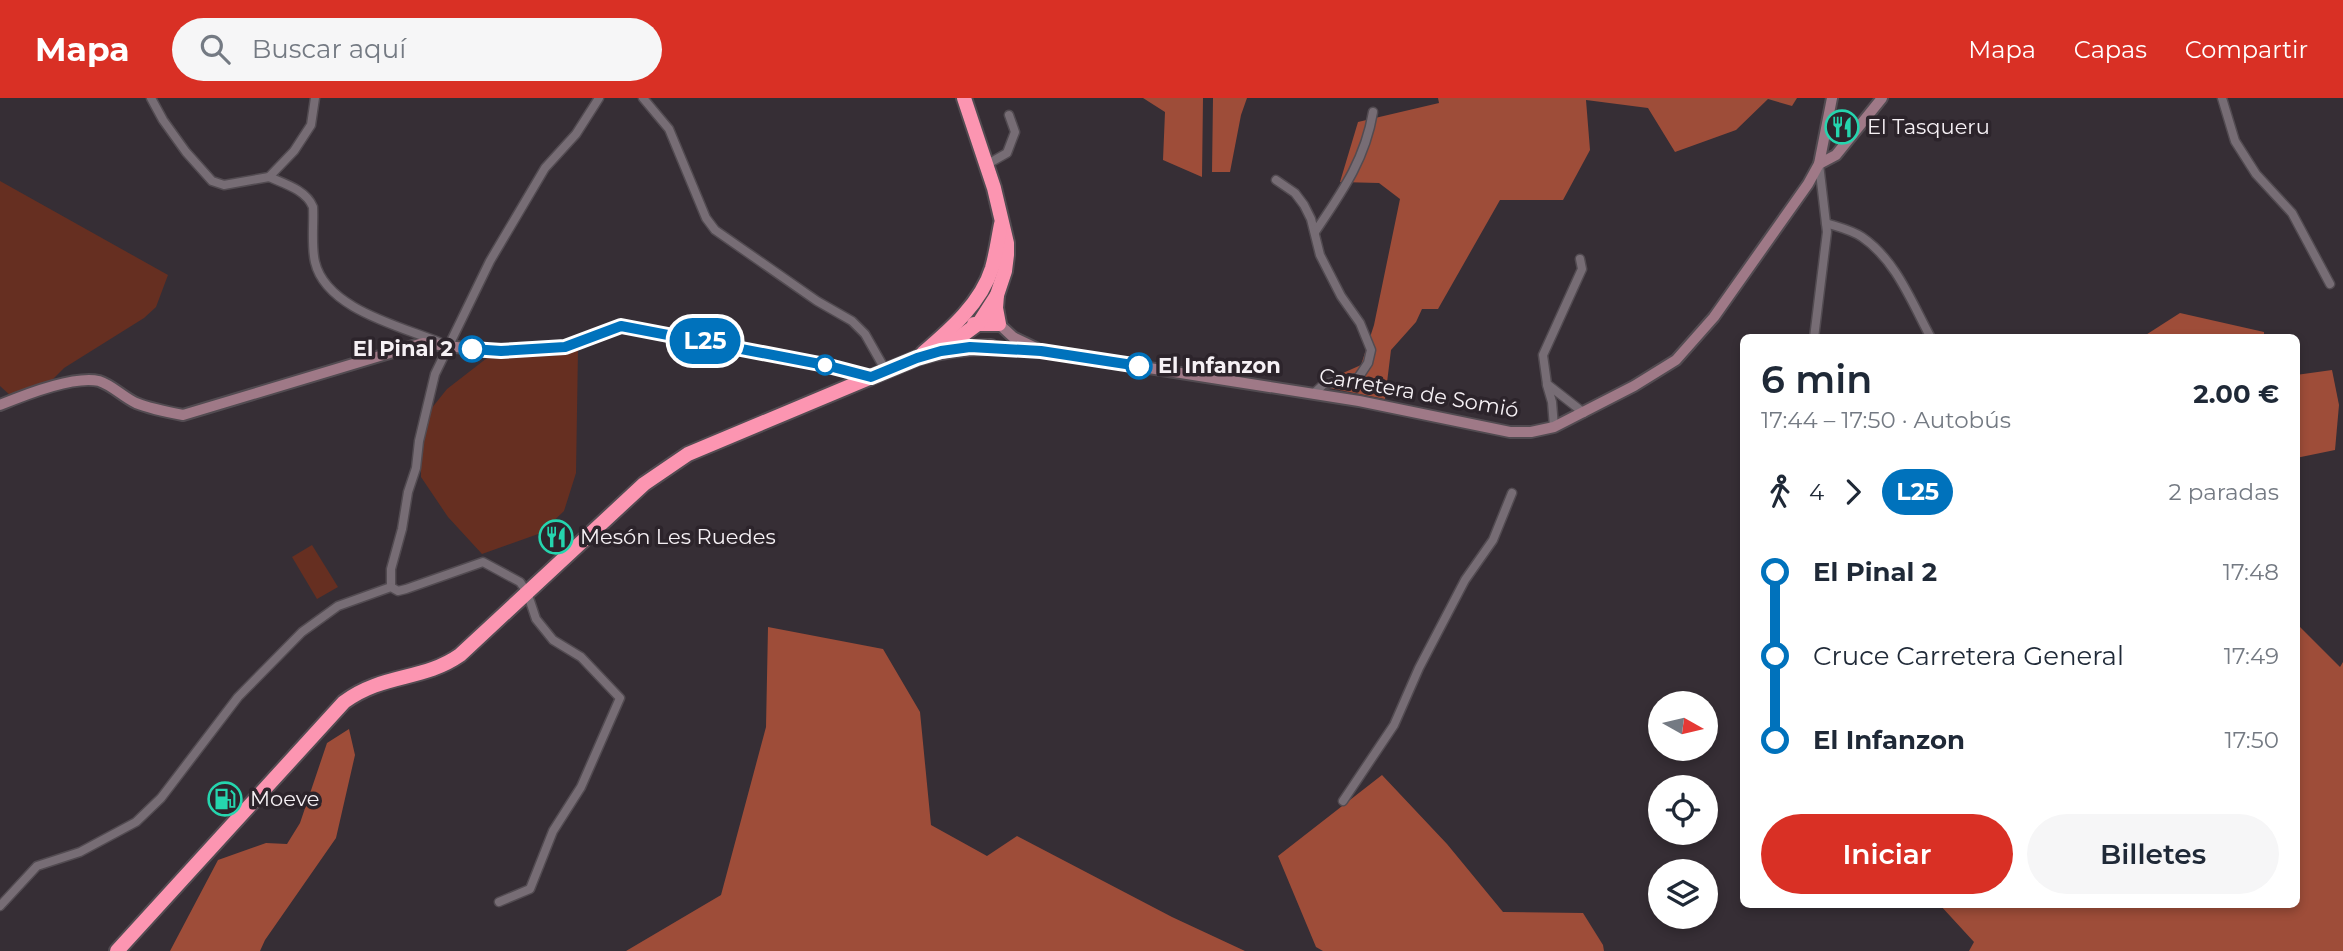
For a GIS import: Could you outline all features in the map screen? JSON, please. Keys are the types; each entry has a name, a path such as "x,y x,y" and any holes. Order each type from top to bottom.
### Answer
{"highway":[{"path":"952,328 979,323 999,324 997,295 1007,255 1002,223 964,98"},
{"path":"117,951 344,702 375,684 436,669 449,663 644,484 667,467 688,454 917,358 941,351 991,347 979,323 978,308 991,270 1002,223"},
{"path":"917,358 952,328 969,309 991,270"},
{"path":"941,351 979,323 997,295"}],"street":[{"path":"151,98 178,141 212,181 224,185 269,177 298,190 310,199 313,207 315,262 323,282 342,302 449,346"},
{"path":"269,177 294,151 312,125 315,98"},
{"path":"391,587 391,569 416,468 424,415 435,374 490,261 545,168 576,134 599,98"},
{"path":"643,98 669,129 706,218 715,230 817,301 852,321 871,343 886,371"},
{"name":"Carretera de Somió","path":"991,347 1041,351 1313,394 1510,432 1531,432 1554,427 1676,360 1714,317 1808,184 1819,164 1832,98"},
{"path":"1814,334 1826,239 1819,164 1836,155 1882,98"},
{"path":"2222,98 2235,141 2256,174 2292,213 2330,284"},
{"path":"1315,232 1357,168 1369,137 1373,112"},
{"path":"986,165 1007,153 1015,132 1009,115"},
{"path":"1276,180 1295,193 1308,212 1320,255 1341,296 1360,323 1371,349 1368,363 1358,378 1324,384 1313,394"},
{"path":"1826,223 1858,235 1883,256 1898,277 1929,334"},
{"path":"1554,427 1543,355 1582,270 1580,259"},
{"path":"999,324 1013,337 1041,351"},
{"path":"0,405 53,387 87,380 101,382 135,402 162,412 183,415 423,343 501,351 565,347 621,326 825,365 871,377"},
{"path":"1546,384 1584,412"},
{"path":"1343,801 1394,725 1419,668 1465,580 1493,540 1512,493"},
{"path":"0,906 37,866 80,852 136,822 161,799 238,697 302,632 338,606 391,587 398,591 406,589 483,562 520,582 536,619 553,640 580,657 620,698 581,787 553,831 530,889 499,902"}],"shaded area":[{"path":"1143,98 1203,98 1202,177 1163,160 1165,112"},
{"path":"1213,98 1247,98 1230,172 1212,172"},
{"path":"1438,98 1797,98 1792,106 1768,99 1736,130 1675,152 1648,108 1586,100 1590,150 1563,200 1500,200 1438,309 1422,309 1416,322 1391,350 1385,399 1329,388 1343,373 1361,365 1374,325 1400,199 1379,183 1340,182 1358,122 1439,103"},
{"path":"0,181 168,275 156,307 144,318 64,368 49,383 11,396 0,386"},
{"path":"2180,313 2264,332 2264,334 2147,334"},
{"path":"578,350 576,473 564,511 541,533 482,554 448,517 421,477 421,454 431,409 447,389 487,358 554,356"},
{"path":"2332,370 2339,405 2335,450 2300,457 2300,374"},
{"path":"312,545 338,587 317,599 292,557"},
{"path":"768,627 883,649 920,712 931,825 987,856 1017,836 1172,917 1245,951 626,951 721,895 766,727"},
{"path":"2300,627 2340,667 2343,662 2343,951 1969,951 1974,942 1943,908 2300,908"},
{"path":"349,729 355,755 336,838 260,951 170,951 218,860 266,843 287,844 300,823 327,743"},
{"path":"1382,775 1447,844 1503,912 1583,913 1604,951 1323,951 1316,947 1278,856"}],"bus line":[{"name":"L25","path":"472,349 501,351 565,347 621,326 825,365 871,377 917,358 970,347 1041,351 1139,366"}],"place":[{"name":"El Tasqueru","path":"1842,127"},
{"name":"El Pinal 2","path":"472,349"},
{"name":"El Infanzon","path":"1139,366"},
{"name":"Mesón Les Ruedes","path":"556,537"},
{"name":"Moeve","path":"225,799"}]}
